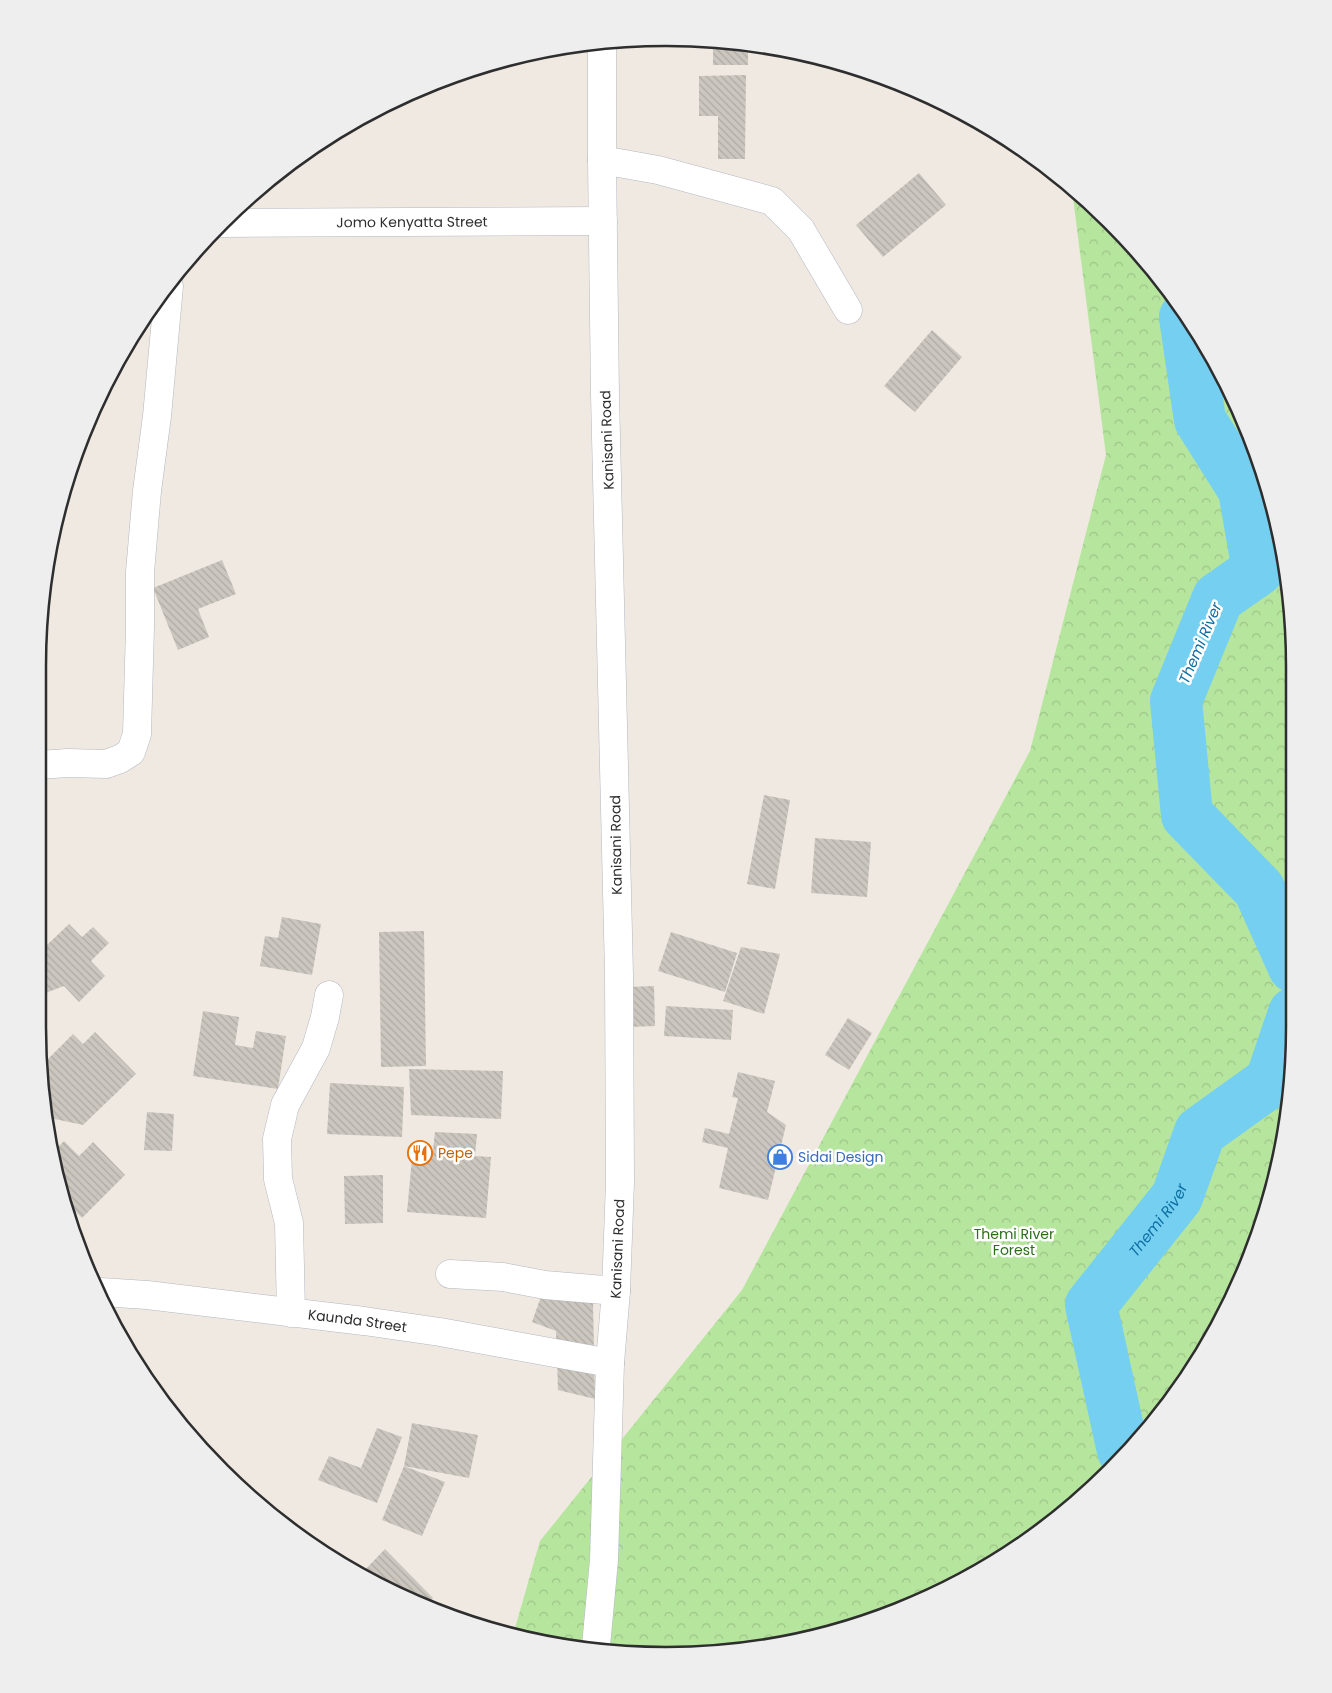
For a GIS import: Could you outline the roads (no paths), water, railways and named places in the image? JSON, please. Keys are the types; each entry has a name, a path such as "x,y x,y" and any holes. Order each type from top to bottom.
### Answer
{"street":[{"name":"Kanisani Road","path":"596,1642 604,1560 610,1363 616,1292 620,1182 618,974 602,160 602,50"},
{"path":"602,160 658,170 772,202 800,230 848,310"},
{"name":"Jomo Kenyatta Street","path":"233,223 603,221"},
{"path":"46,764 106,764 120,759 130,752 138,734 140,572 168,298"},
{"path":"291,1313 289,1223 278,1179 277,1139 285,1105 316,1048 325,1017 328,995"},
{"path":"450,1274 503,1277 545,1285 616,1292"},
{"name":"Kaunda Street","path":"106,1292 147,1295 440,1332 610,1363"}],"waterway":[{"name":"Themi River","path":"1187,331 1200,420 1244,490 1258,570 1218,598 1176,701 1187,815 1259,889 1286,949"},
{"name":"Themi River","path":"1122,1446 1091,1305 1177,1197 1200,1132 1271,1081 1285,1038"}],"place":[{"name":"Pepe","path":"420,1153"},
{"name":"Sidai Design","path":"780,1157"}],"park label":[{"name":"Themi River Forest","path":"1014,1242"}]}
